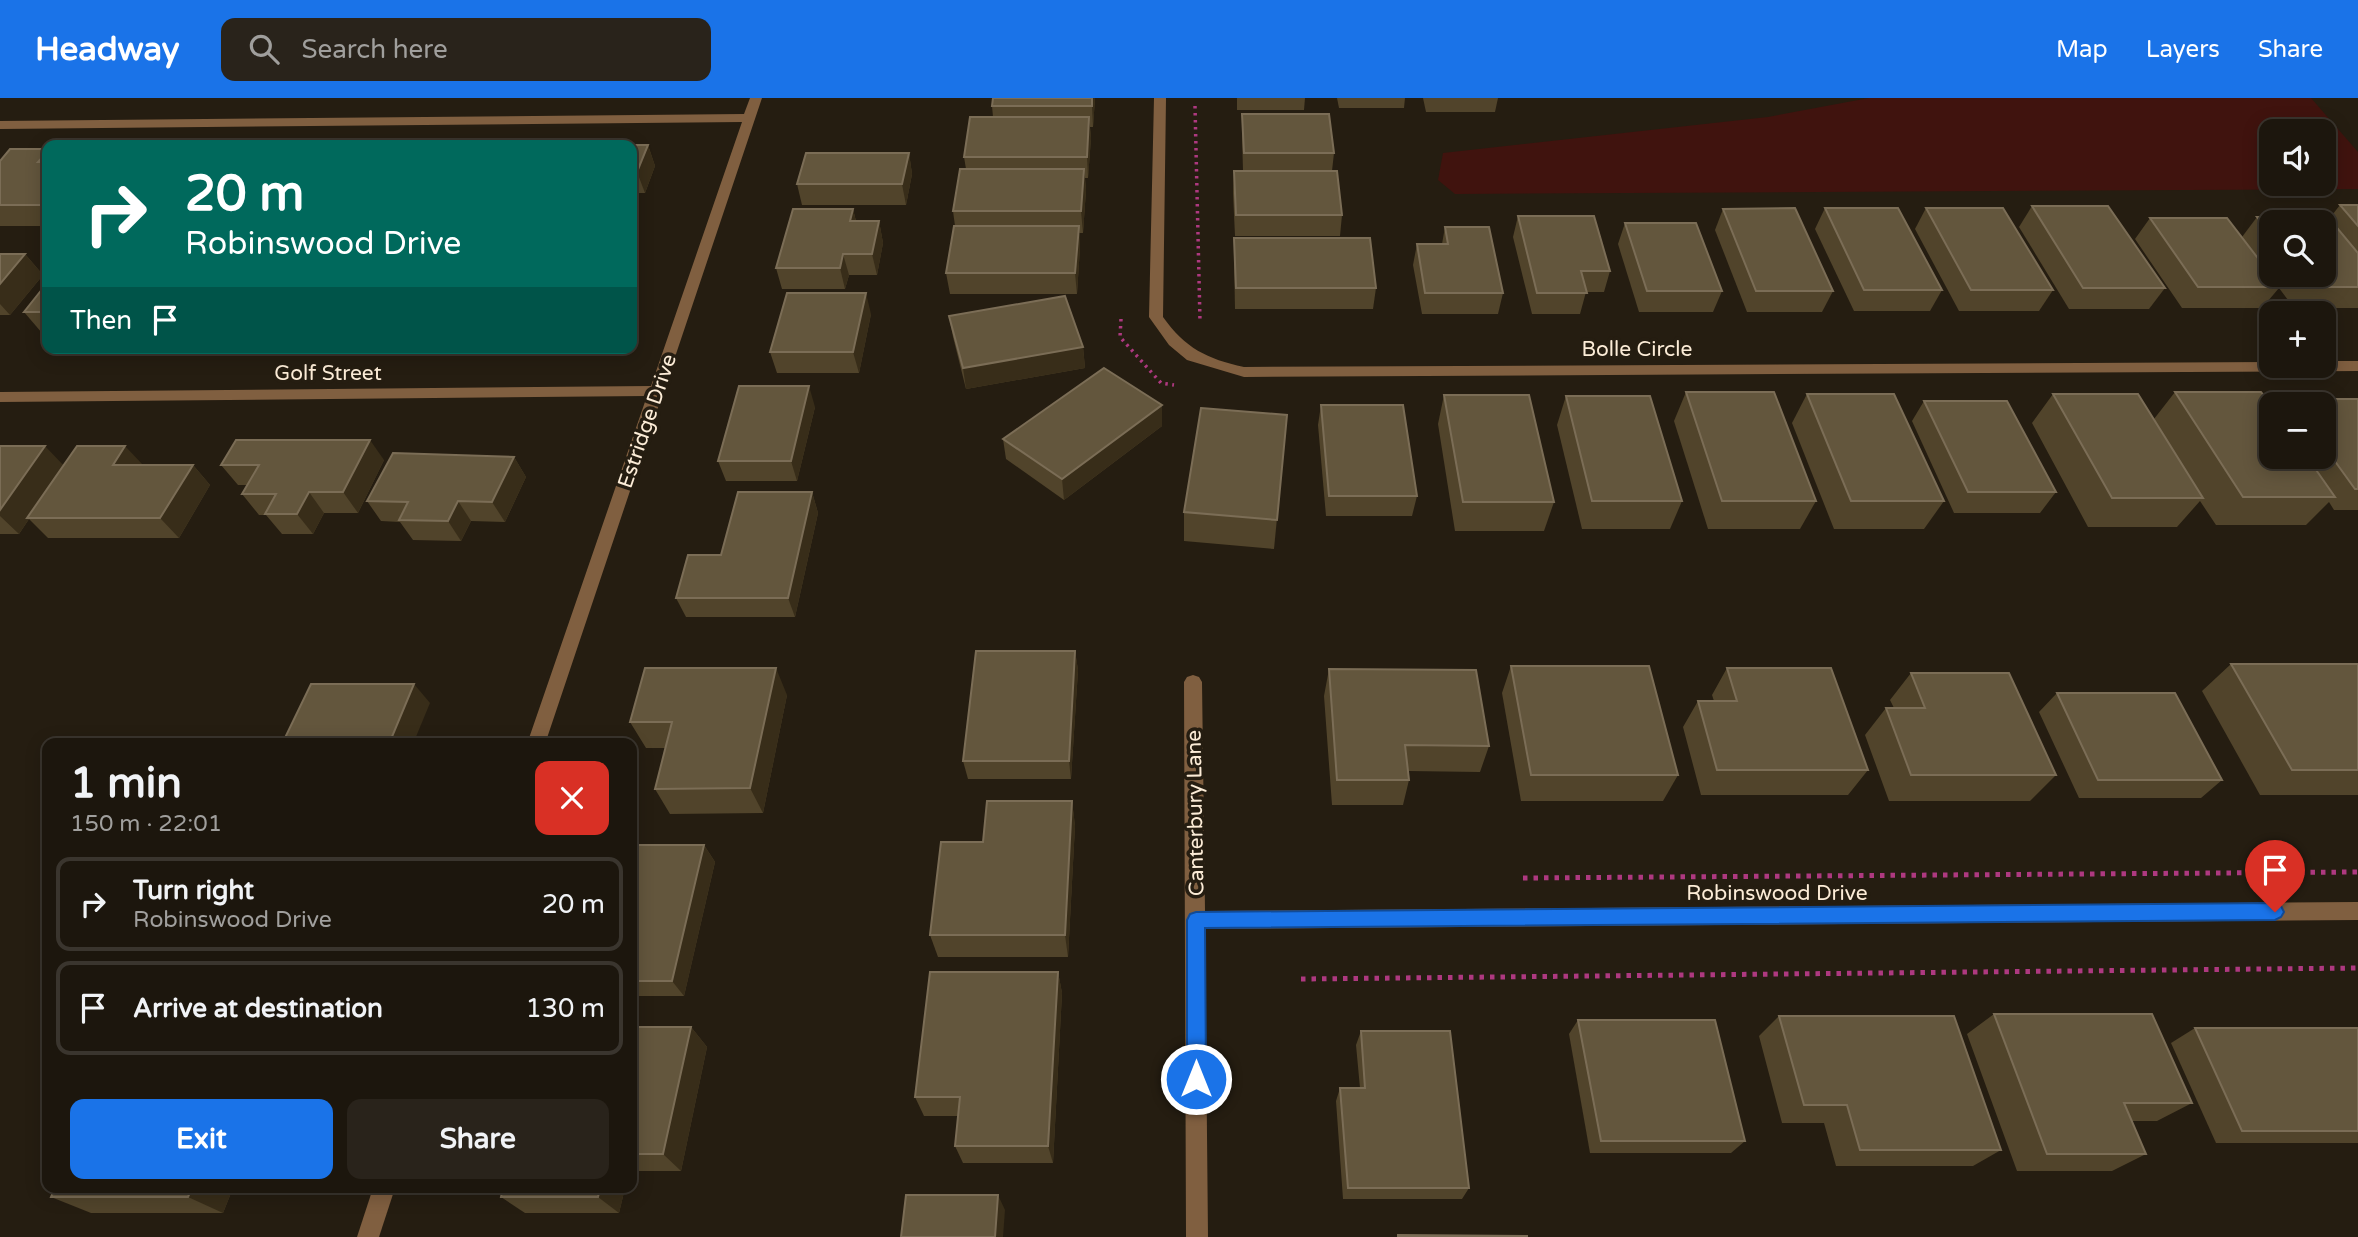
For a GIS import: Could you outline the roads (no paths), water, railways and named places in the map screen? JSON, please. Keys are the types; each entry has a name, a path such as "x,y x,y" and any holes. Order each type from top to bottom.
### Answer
{"street":[{"name":"Estridge Drive","path":"538,738 756,98"},
{"name":"Bolle Circle","path":"1160,98 1156,317 1173,343 1201,363 1244,372 2358,366"},
{"path":"0,125 749,118"},
{"name":"Golf Street","path":"0,397 657,391"},
{"name":"Canterbury Lane","path":"1194,682 1197,1237"},
{"name":"Robinswood Drive","path":"1196,920 2358,911"},
{"path":"368,1237 382,1193"}]}
